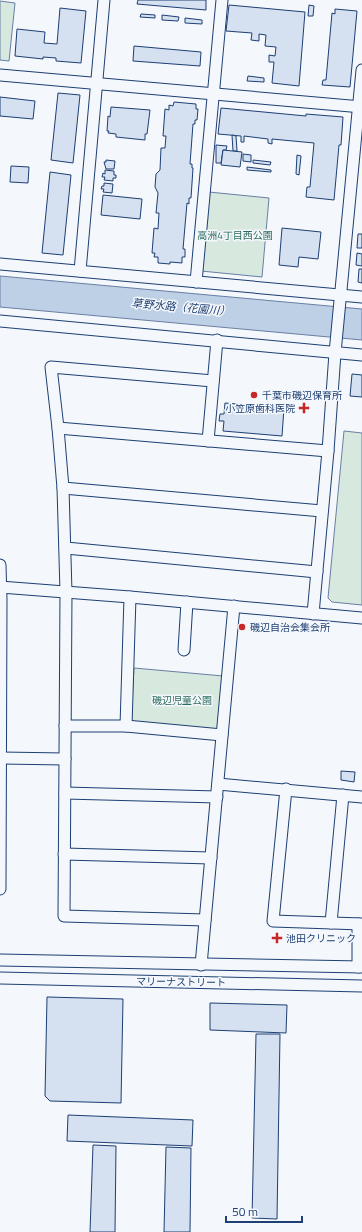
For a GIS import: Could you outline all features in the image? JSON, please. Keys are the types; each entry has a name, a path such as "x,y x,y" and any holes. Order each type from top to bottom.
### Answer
{"street":[{"path":"80,271 104,0"},
{"path":"196,282 222,0"},
{"path":"313,614 328,451 335,353 360,107 362,70"},
{"path":"0,75 360,107"},
{"path":"0,264 362,297"},
{"path":"0,321 217,340 362,355"},
{"path":"208,441 217,340"},
{"path":"206,920 64,916 66,548 63,488 51,367 213,381"},
{"path":"58,428 328,451"},
{"path":"63,488 322,511"},
{"path":"66,548 317,572"},
{"path":"0,565 0,889"},
{"path":"0,587 362,618"},
{"path":"126,726 130,597"},
{"path":"184,650 187,602"},
{"path":"201,965 234,606"},
{"path":"65,726 126,726 222,735"},
{"path":"1,758 65,759"},
{"path":"218,784 362,797"},
{"path":"286,789 273,921 360,924 360,967"},
{"path":"65,793 217,797"},
{"path":"331,923 343,795"},
{"path":"64,854 211,858"},
{"name":"マリーナストリート","path":"0,960 360,967"},
{"name":"マリーナストリート","path":"0,978 362,986"}],"green space":[{"path":"0,1 15,3 9,61 0,60"},
{"name":"高洲4丁目西公園","path":"209,192 269,198 262,277 201,271"},
{"path":"344,431 362,433 362,605 332,602 328,598"},
{"name":"磯辺児童公園","path":"134,668 223,676 219,726 216,729 133,722 131,719"}],"water":[{"name":"草野水路（花園川）","path":"0,276 362,309 362,340 0,307"}],"building":[{"path":"138,0 206,0 206,10 137,4"},
{"path":"229,5 305,12 299,86 272,83 274,62 269,62 269,55 275,56 276,47 265,46 266,35 259,34 259,41 251,40 252,33 226,31"},
{"path":"309,5 314,6 313,16 308,16"},
{"path":"60,8 86,11 81,63 56,61 56,58 43,57 43,59 15,56 17,29 45,32 44,43 57,44"},
{"path":"335,9 357,11 350,87 322,85 323,80 326,80 332,13 335,14"},
{"path":"141,14 155,15 155,18 140,17"},
{"path":"162,15 179,17 178,21 162,20"},
{"path":"185,18 202,20 202,24 185,23"},
{"path":"134,46 201,52 200,66 133,61"},
{"path":"248,76 264,78 264,82 247,81"},
{"path":"58,93 80,95 73,163 51,160"},
{"path":"0,97 35,101 33,119 0,116"},
{"path":"174,102 196,104 196,109 198,109 197,120 195,120 195,124 193,124 190,164 192,164 193,168 191,198 189,198 189,204 187,203 183,249 185,249 185,257 182,257 182,263 170,262 170,264 158,263 158,257 154,257 155,253 152,253 154,228 158,229 159,213 156,213 158,193 155,187 156,174 160,170 161,148 165,148 166,136 163,136 165,109 169,110 169,105 173,106"},
{"path":"111,107 150,110 145,140 116,137 116,134 108,133 108,116 110,117"},
{"path":"221,108 306,116 306,114 343,117 334,200 306,197 307,187 310,187 314,143 272,139 272,144 268,143 268,139 244,136 244,142 241,142 241,136 218,134"},
{"path":"232,135 236,136 237,151 233,151"},
{"path":"216,145 227,146 226,150 223,150 221,163 216,163"},
{"path":"223,150 242,152 240,167 221,165"},
{"path":"243,154 251,155 251,162 243,161"},
{"path":"297,155 301,156 299,175 296,174"},
{"path":"106,160 115,161 114,169 106,169 104,162 106,162"},
{"path":"253,160 271,162 270,165 253,163"},
{"path":"11,166 29,167 28,183 10,182"},
{"path":"247,167 271,170 271,172 247,170"},
{"path":"105,170 114,171 116,178 113,178 113,181 104,180 105,177 102,177 103,173 105,174"},
{"path":"50,172 71,175 63,255 42,253"},
{"path":"104,183 113,184 112,193 103,192 104,189 101,189 102,186 104,186"},
{"path":"103,195 142,199 140,219 101,215"},
{"path":"282,228 321,232 318,259 299,257 298,267 279,265"},
{"path":"358,234 362,234 362,248 357,248"},
{"path":"357,253 362,254 362,266 356,265"},
{"path":"359,269 362,269 362,283 358,282"},
{"path":"352,374 362,375 362,397 350,396"},
{"path":"225,403 284,408 282,436 223,431 224,421 219,421 220,414 224,414"},
{"path":"341,771 355,772 354,782 341,780"},
{"path":"47,997 123,999 121,1103 50,1101 45,1096"},
{"path":"210,1003 287,1005 286,1033 210,1030"},
{"path":"256,1034 280,1034 277,1219 252,1218"},
{"path":"68,1115 193,1120 192,1146 67,1141"},
{"path":"93,1145 116,1146 115,1232 90,1232"},
{"path":"166,1147 191,1148 190,1232 164,1232"}],"place":[{"name":"千葉市磯辺保育所","path":"254,395"},
{"name":"小笠原歯科医院","path":"304,408"},
{"name":"磯辺自治会集会所","path":"242,627"},
{"name":"池田クリニック","path":"277,938"}]}
